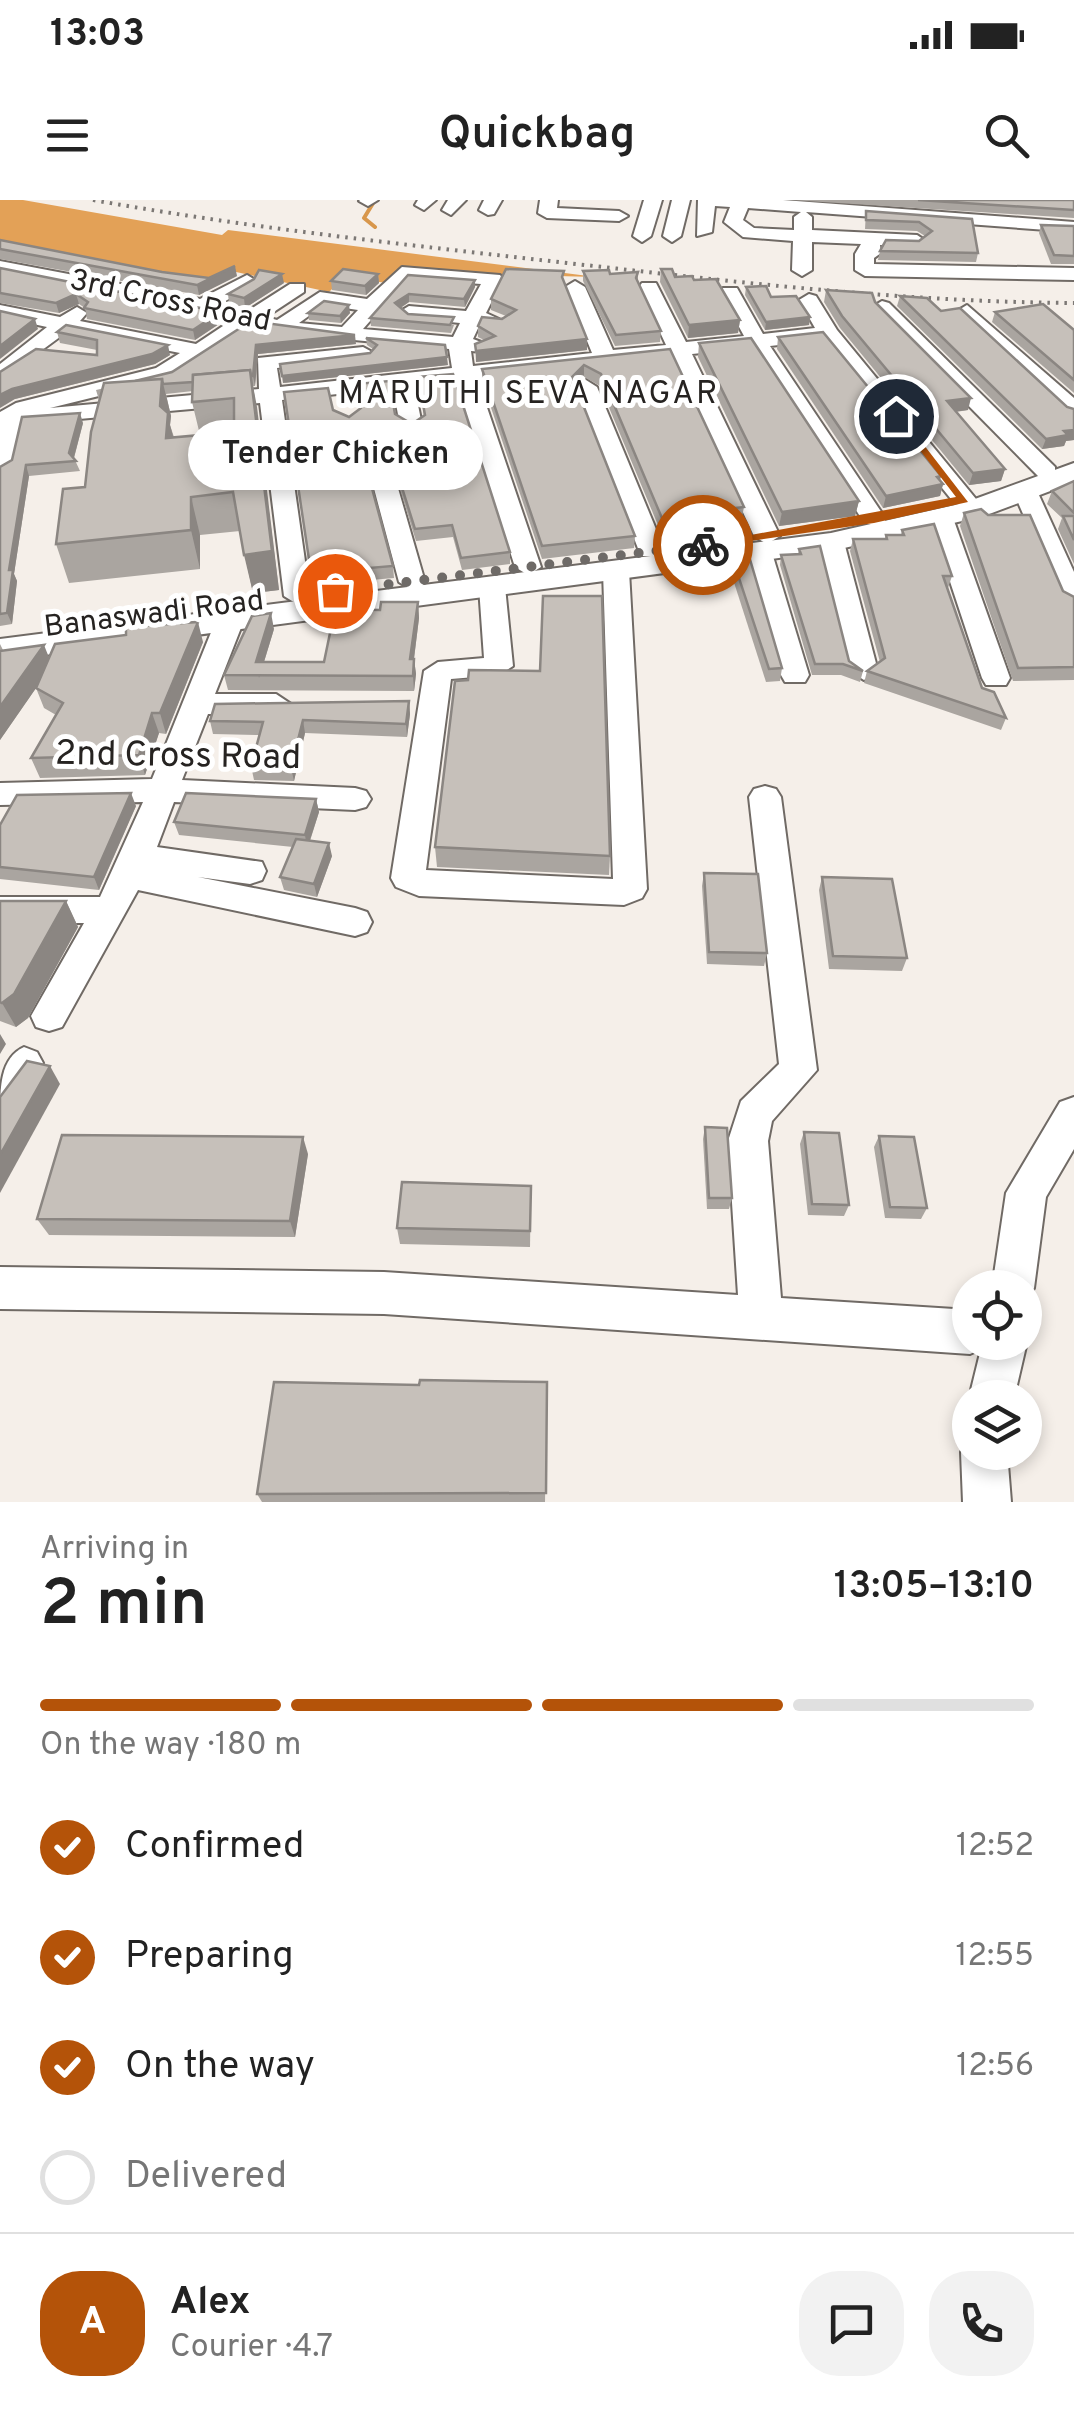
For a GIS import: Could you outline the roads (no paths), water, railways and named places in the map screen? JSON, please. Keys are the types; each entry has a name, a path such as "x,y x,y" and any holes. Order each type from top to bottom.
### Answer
{"main road":[{"name":"Banaswadi Road","path":"0,650 230,613 297,596 652,551 831,542 952,509 1055,474"},
{"name":"Banaswadi Road","path":"0,635 492,587 616,571 764,545 874,519 952,509"}],"street":[{"path":"549,200 547,213 619,216"},
{"path":"642,236 653,200"},
{"path":"672,236 682,200"},
{"path":"702,232 709,200 742,201 765,212 862,238 916,241"},
{"path":"742,201 733,222 736,228 750,234 851,206 916,208 987,240 1042,249 1074,227"},
{"path":"1022,203 1042,249 1074,274"},
{"path":"916,208 918,271"},
{"path":"802,270 803,222"},
{"path":"862,238 872,252 864,254 864,270 918,271 987,240 1042,249"},
{"name":"3rd Cross Road","path":"0,267 203,306 280,326 471,345"},
{"path":"346,334 402,273 490,284"},
{"path":"203,306 247,280"},
{"path":"430,283 490,284"},
{"path":"490,284 472,318 464,373 528,568"},
{"path":"0,375 106,287"},
{"path":"576,287 604,355"},
{"path":"649,287 764,545 795,675"},
{"path":"6,419 28,405 58,396 164,374 296,288"},
{"path":"730,292 756,340 874,519"},
{"path":"280,326 320,298 371,306"},
{"path":"809,300 952,509 996,678"},
{"path":"882,307 1055,474 1074,602"},
{"path":"967,310 1074,410"},
{"path":"0,311 201,350"},
{"path":"409,312 503,320"},
{"path":"6,419 99,420 270,394 828,333"},
{"path":"58,396 152,338"},
{"path":"0,352 71,355"},
{"path":"297,596 266,363 363,353"},
{"path":"402,380 411,426"},
{"path":"341,386 348,418"},
{"path":"586,387 652,551"},
{"path":"186,430 187,404"},
{"path":"0,470 6,419"},
{"path":"278,455 372,442 412,582"},
{"path":"831,542 864,670"},
{"path":"492,587 499,666 438,671 408,878 419,883 624,892 630,889 616,571"},
{"path":"49,1016 112,910 132,866 230,613"},
{"path":"195,704 312,703"},
{"name":"2nd Cross Road","path":"0,794 160,790 355,799"},
{"path":"761,1318 748,1141 755,1113 798,1070 765,798"},
{"path":"132,866 250,871"},
{"path":"132,866 355,922"},
{"path":"0,910 112,910"},
{"path":"1015,1270 1026,1192 1074,1114"},
{"path":"0,1288 384,1293 952,1331"},
{"path":"985,1470 987,1502"}],"waterway":[{"path":"375,200 364,218 375,227"}],"railway":[{"path":"93,200 330,235 694,277 883,295 1074,303"}],"place":[{"name":"Tender Chicken","path":"335,591"}],"district":[{"name":"MARUTHI SEVA NAGAR","path":"529,395"}]}
